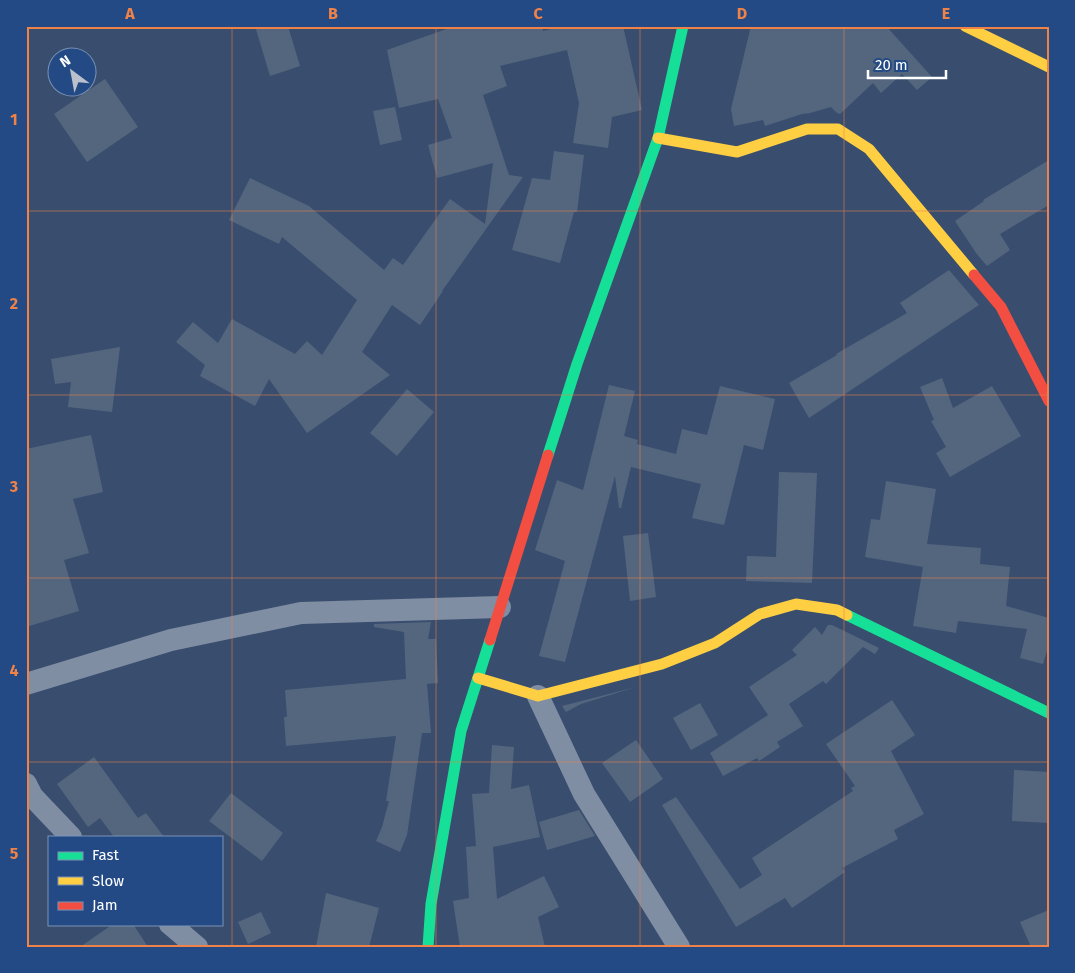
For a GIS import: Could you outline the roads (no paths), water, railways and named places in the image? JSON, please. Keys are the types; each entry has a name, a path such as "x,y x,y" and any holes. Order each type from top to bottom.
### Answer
{"street":[{"path":"428,947 431,904 461,731 577,364 658,138 683,26"},
{"path":"965,26 1049,67"},
{"path":"658,138 737,152 807,128 838,129 869,149 1001,307 1049,401"},
{"path":"478,678 538,696 662,664 715,643 760,614 796,604 837,610 1049,713"},
{"path":"26,684 171,640 301,613 500,607"},
{"path":"538,696 584,794 679,947"},
{"path":"26,784 32,796 70,836"},
{"path":"172,926 196,947"}]}
